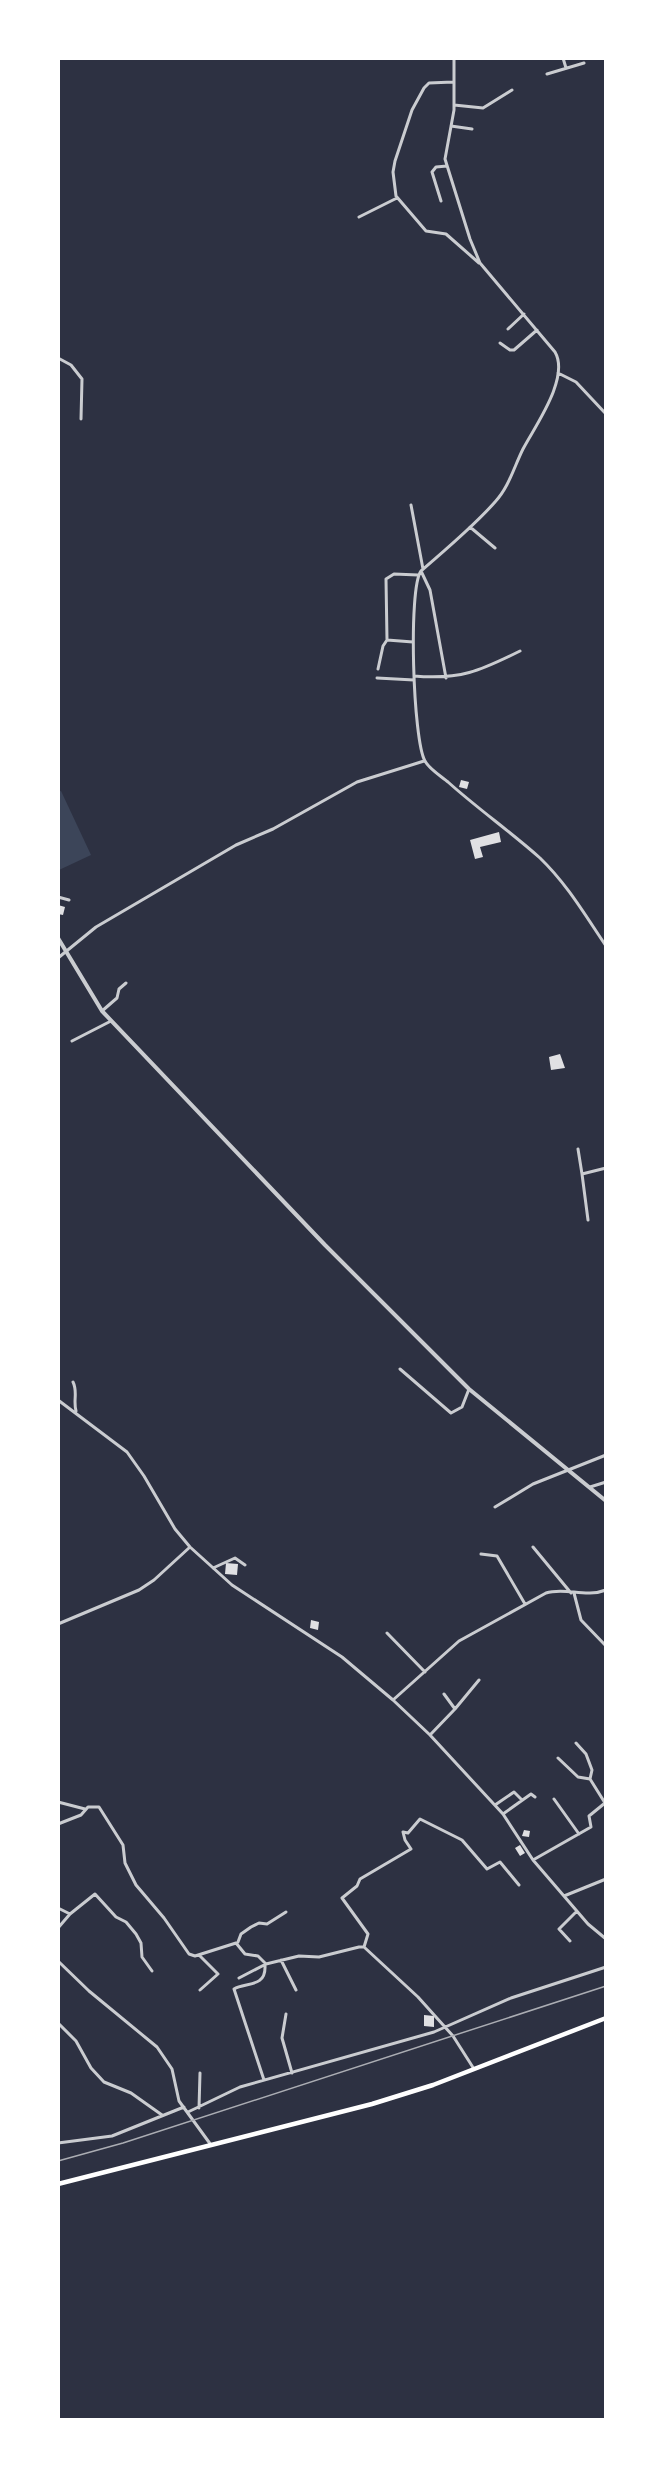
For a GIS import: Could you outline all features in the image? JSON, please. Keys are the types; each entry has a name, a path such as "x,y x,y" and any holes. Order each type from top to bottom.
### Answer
{"highway":[{"path":"58,2184 372,2103 474,2071 606,2018"}],"street":[{"path":"454,58 453,105 445,156 480,263"},
{"path":"563,58 566,68"},
{"path":"547,74 584,63"},
{"path":"453,82 432,82 426,85 412,110 393,168 397,198 426,231 446,234 480,263 557,356 558,374 545,412 524,447 505,488 494,503 421,572 416,580 414,678 424,761 481,812 540,858 576,898 606,946"},
{"path":"453,105 483,108 512,90"},
{"path":"451,126 472,129"},
{"path":"441,201 432,172 436,167 447,166"},
{"path":"358,217 397,198"},
{"path":"508,329 524,314"},
{"path":"500,343 514,350 537,330"},
{"path":"58,358 71,365 82,379 81,419"},
{"path":"558,374 576,382 606,414"},
{"path":"411,505 421,572 430,590 446,678"},
{"path":"470,527 495,548"},
{"path":"378,669 387,640 386,579 394,574 421,572"},
{"path":"387,640 413,642"},
{"path":"377,678 446,678 481,669 520,651"},
{"path":"58,958 96,927 236,845 273,829 357,782 424,761"},
{"path":"58,897 69,900"},
{"path":"58,938 102,1011 325,1245 469,1389 606,1501"},
{"path":"102,1011 117,998 119,989 126,983"},
{"path":"72,1041 111,1021"},
{"path":"578,1149 588,1220"},
{"path":"582,1174 606,1168"},
{"path":"400,1369 451,1413 462,1407 469,1389"},
{"path":"73,1382 76,1391 74,1401 76,1413"},
{"path":"58,1400 127,1452 175,1529 190,1547 213,1568 232,1585 342,1657 430,1735 503,1814 533,1860 564,1896 606,1939"},
{"path":"495,1507 533,1484 606,1455"},
{"path":"588,1488 606,1482"},
{"path":"58,1624 139,1590 190,1547"},
{"path":"533,1547 572,1593 581,1620 606,1646"},
{"path":"481,1554 497,1556 525,1604"},
{"path":"213,1568 236,1558 245,1565"},
{"path":"393,1700 459,1641 525,1604 551,1592 596,1594 606,1590"},
{"path":"387,1633 425,1672"},
{"path":"430,1735 479,1680"},
{"path":"444,1694 455,1709"},
{"path":"533,1860 592,1826 589,1816 605,1803 590,1779 590,1764 586,1754 576,1743"},
{"path":"558,1758 578,1777 590,1779"},
{"path":"495,1805 514,1792 522,1800"},
{"path":"503,1814 531,1794 535,1797"},
{"path":"554,1799 579,1834"},
{"path":"58,1802 85,1809 97,1805 102,1810 123,1845 125,1863 136,1885 164,1918 189,1954 200,1955 238,1943"},
{"path":"58,1824 81,1815 85,1809"},
{"path":"364,1947 368,1934 342,1898 357,1886 360,1879 412,1848 405,1840 403,1833 408,1833 418,1819 462,1840 487,1869 501,1862 519,1885"},
{"path":"564,1896 606,1879"},
{"path":"58,1928 70,1914 96,1895 136,1934 141,1943 142,1958 152,1971"},
{"path":"58,1908 70,1914"},
{"path":"570,1941 559,1929 577,1911"},
{"path":"264,2080 234,1989 251,1986 261,1980 266,1973 266,1965 258,1956 245,1954 238,1943 240,1935 251,1927 259,1923 267,1924 286,1912"},
{"path":"239,1978 281,1960 299,1956 319,1957 364,1947 418,1997 462,2046 474,2071"},
{"path":"200,1955 218,1974 200,1990"},
{"path":"281,1960 296,1989"},
{"path":"58,1961 89,1991 157,2047 172,2069 177,2097 211,2145"},
{"path":"188,2112 240,2088 446,2028 511,1998 606,1967"},
{"path":"286,2013 282,2038 292,2073"},
{"path":"58,2023 76,2041 90,2068 104,2082 131,2093 162,2115"},
{"path":"199,2108 200,2073"},
{"path":"58,2143 112,2136 184,2107"}],"shaded area":[{"path":"61,791 91,855 59,870 58,792"}],"building":[{"path":"461,780 469,782 467,789 459,787"},
{"path":"499,832 501,842 480,847 483,857 475,859 470,840"},
{"path":"58,905 65,907 63,915 58,914"},
{"path":"560,1054 565,1068 551,1070 549,1057"},
{"path":"226,1563 238,1564 237,1575 225,1574"},
{"path":"311,1620 319,1622 318,1630 310,1628"},
{"path":"524,1830 530,1831 529,1837 522,1836"},
{"path":"520,1845 525,1853 520,1856 515,1848"},
{"path":"424,2015 434,2016 434,2027 424,2026"}],"railway":[{"path":"58,2161 123,2143 606,1986"}]}
